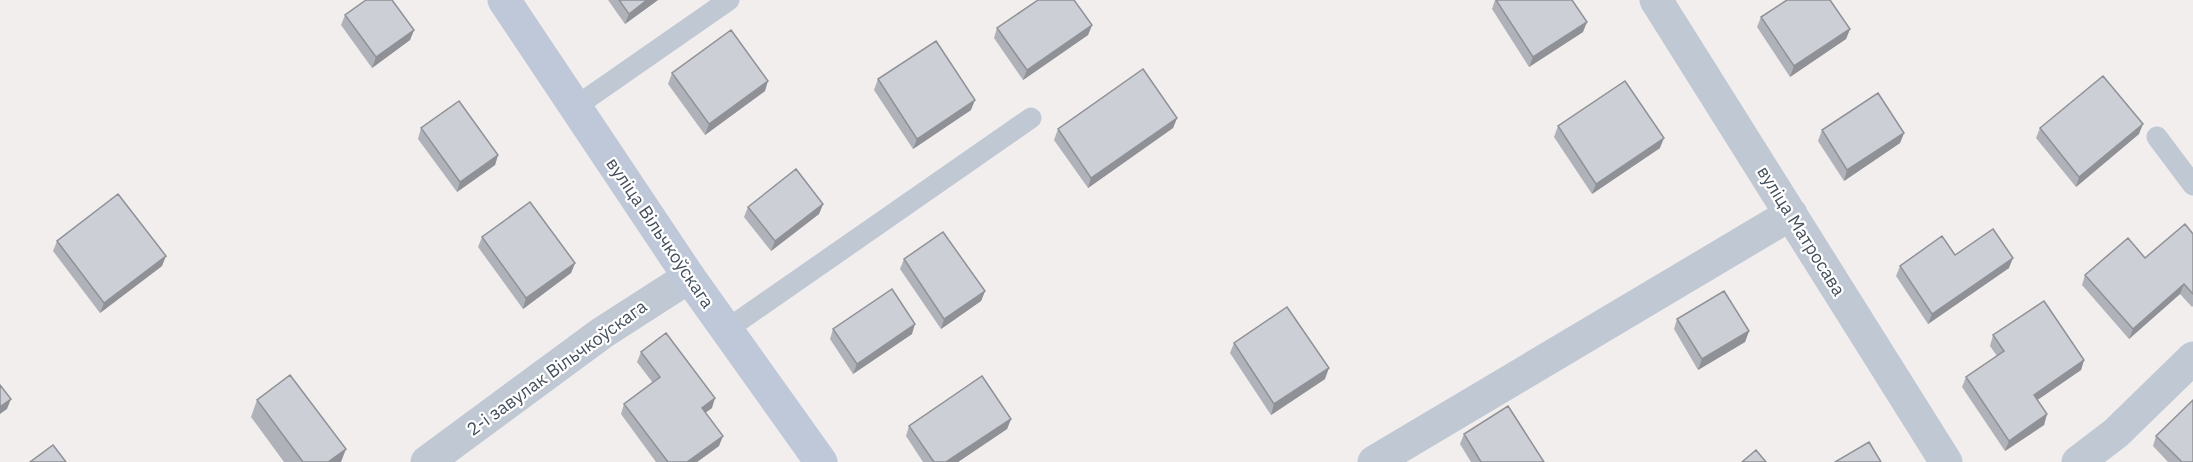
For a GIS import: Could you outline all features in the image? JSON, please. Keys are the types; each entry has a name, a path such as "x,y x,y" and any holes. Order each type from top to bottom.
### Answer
{"main road":[{"name":"вуліца Вільчкоўскага","path":"504,0 689,277 821,462"}],"street":[{"name":"вуліца Матросава","path":"1656,0 1946,462"},
{"path":"1374,462 1791,214"},
{"name":"2-і завулак Вільчкоўскага","path":"427,462 602,333 689,277"},
{"path":"2078,462 2116,433 2193,358"}],"lane":[{"path":"575,107 729,0"},
{"path":"726,330 1031,118"},
{"path":"2157,137 2193,185"}],"building":[{"path":"366,0 392,0 414,30 376,57 345,15"},
{"path":"619,0 647,0 629,14"},
{"path":"1038,0 1074,0 1092,25 1027,70 997,28"},
{"path":"1496,0 1572,0 1587,22 1533,57"},
{"path":"1787,0 1830,0 1850,29 1794,66 1761,17"},
{"path":"731,30 768,81 709,124 672,73"},
{"path":"936,41 975,100 917,139 878,79"},
{"path":"1143,69 1177,118 1091,178 1058,129"},
{"path":"2103,76 2143,124 2079,177 2040,128"},
{"path":"1625,81 1664,138 1596,184 1558,126"},
{"path":"1878,93 1904,133 1847,170 1822,130"},
{"path":"459,101 498,155 460,182 421,128"},
{"path":"796,169 823,204 775,241 748,207"},
{"path":"118,194 166,256 104,303 57,241"},
{"path":"530,202 575,263 526,298 482,237"},
{"path":"2185,224 2193,234 2193,294 2184,284 2133,329 2085,275 2128,238 2145,258"},
{"path":"1993,229 2013,258 1932,314 1900,266 1942,236 1955,255"},
{"path":"943,232 985,291 944,319 904,259"},
{"path":"892,289 915,324 857,364 833,329"},
{"path":"1724,291 1749,331 1702,359 1677,319"},
{"path":"2044,301 2084,360 2034,395 2047,414 2009,441 1966,377 2004,351 1993,335"},
{"path":"1287,307 1329,368 1274,404 1234,343"},
{"path":"666,333 715,398 702,408 723,436 687,462 668,462 624,404 660,377 641,352"},
{"path":"290,375 346,449 328,462 303,462 257,400"},
{"path":"982,376 1011,419 946,462 934,462 909,426"},
{"path":"0,385 11,399 0,407"},
{"path":"2193,400 2193,462 2182,462 2156,436"},
{"path":"1508,406 1544,462 1481,462 1464,434"},
{"path":"1869,442 1881,462 1835,462"},
{"path":"53,445 66,462 30,462"},
{"path":"1756,450 1766,462 1742,462"}]}
